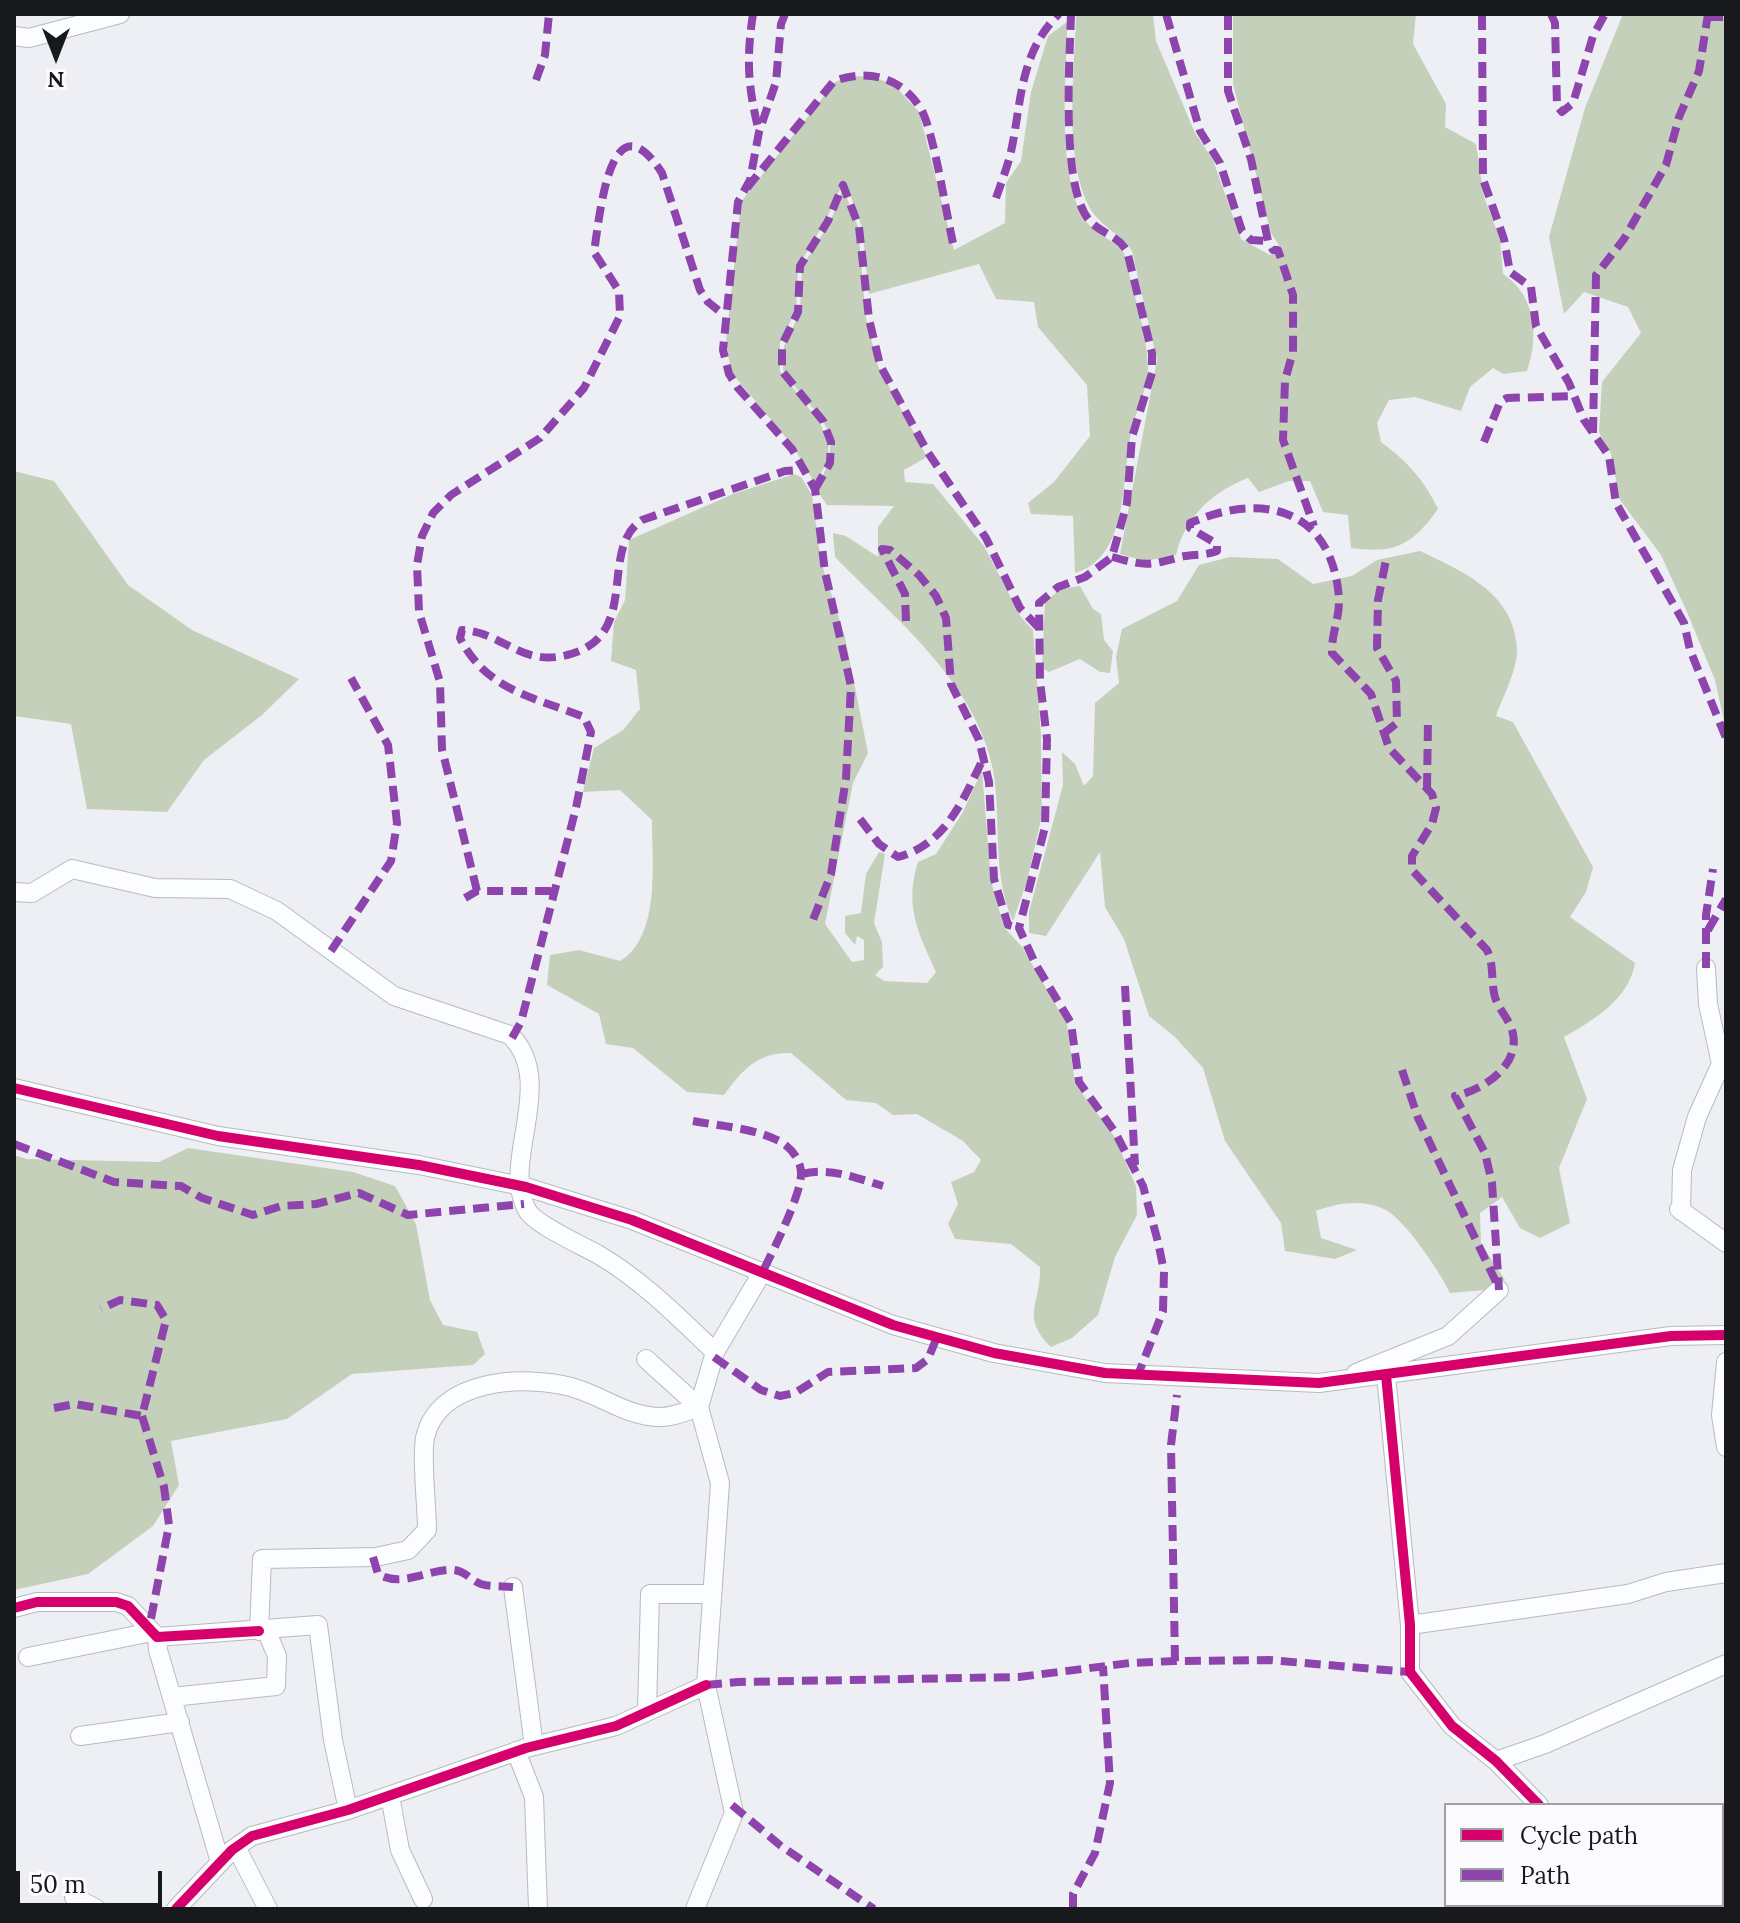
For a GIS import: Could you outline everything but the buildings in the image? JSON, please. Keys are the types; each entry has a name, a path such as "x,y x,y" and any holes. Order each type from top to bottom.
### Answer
{"street":[{"path":"14,36 29,38 120,14"},
{"path":"14,892 32,893 72,869 155,888 230,889 277,911 394,996 510,1035 526,1066 530,1118 517,1185 528,1214 629,1272 715,1352"},
{"path":"1706,968 1708,1004 1721,1064 1697,1117 1682,1170 1680,1210 1726,1243"},
{"path":"14,1088 218,1136 419,1165 517,1185 632,1220 893,1325 994,1353 1105,1373 1217,1380 1339,1380 1671,1336 1726,1335"},
{"path":"695,1909 734,1813 706,1685 720,1483 699,1407 715,1352 763,1271"},
{"path":"1339,1380 1448,1336 1499,1290"},
{"path":"646,1359 699,1407"},
{"path":"1726,1362 1721,1415 1726,1447"},
{"path":"1386,1375 1410,1625 1410,1672 1452,1726 1496,1761 1537,1803"},
{"path":"172,1697 276,1686 277,1656 262,1630 262,1559 376,1557 408,1550 427,1530 425,1437 443,1407 475,1386 521,1381 572,1387 633,1413 660,1418 699,1407"},
{"path":"1410,1625 1628,1594 1666,1582 1726,1573"},
{"path":"513,1587 525,1749 534,1797 538,1909"},
{"path":"647,1712 650,1594 712,1594"},
{"path":"14,1608 37,1602 116,1602 128,1606 155,1634 220,1862"},
{"path":"28,1657 155,1634 318,1625 333,1740 348,1810"},
{"path":"1496,1761 1545,1744 1726,1664"},
{"path":"176,1909 220,1862 252,1836 348,1810 525,1749 616,1726 706,1685"},
{"path":"80,1736 180,1722"},
{"path":"390,1796 400,1850 423,1899"},
{"path":"236,1847 268,1909"},
{"path":"74,1897 97,1909"}],"green space":[{"path":"1076,14 1153,14 1156,41 1195,133 1213,160 1241,239 1270,255 1282,250 1271,233 1233,84 1233,14 1416,14 1413,44 1446,104 1445,127 1476,144 1484,197 1500,239 1503,274 1514,283 1528,305 1533,344 1527,371 1503,374 1493,368 1470,387 1461,411 1415,397 1389,400 1377,423 1381,442 1414,472 1438,509 1411,539 1380,550 1351,548 1348,515 1323,512 1310,481 1289,481 1259,492 1248,478 1212,498 1202,508 1186,529 1176,555 1145,561 1120,554 1157,360 1132,251 1093,213 1077,170 1072,117"},
{"path":"1623,14 1726,14 1726,730 1715,680 1687,612 1661,555 1620,500 1611,454 1599,432 1602,382 1641,333 1628,307 1584,292 1564,314 1549,237 1585,108"},
{"path":"1067,22 1065,122 1069,174 1083,217 1124,253 1142,325 1148,368 1131,433 1120,514 1114,533 1106,551 1093,564 1075,573 1073,516 1031,514 1028,503 1054,482 1090,436 1087,385 1038,327 1034,302 996,299 979,264 869,294 862,227 847,186 843,183 826,220 798,267 796,310 780,343 780,371 820,423 829,443 827,462 815,484 793,446 731,372 726,340 741,202 835,82 851,76 874,77 894,85 919,112 954,250 1005,223 1006,183 1021,161 1031,92 1048,36"},
{"path":"843,188 858,227 866,318 878,366 927,457 904,470 905,482 933,484 984,546 1021,617 1033,630 1041,735 1042,815 1027,881 1013,921 1002,884 996,789 984,738 969,708 930,653 835,557 833,533 846,536 878,557 878,527 894,506 827,505 816,489 826,468 829,437 817,413 783,370 784,346 800,312 802,267 830,222"},
{"path":"14,471 54,481 128,585 192,630 299,679 262,715 204,760 167,812 87,809 71,724 14,716"},
{"path":"794,474 801,477 812,495 821,562 845,637 868,753 853,783 825,924 852,962 864,960 864,940 857,936 855,945 845,933 845,916 861,913 866,874 879,852 885,854 874,923 882,942 883,967 875,975 884,981 927,983 936,972 919,931 913,906 912,892 918,862 936,854 963,812 982,770 991,881 1004,927 1022,947 1067,1024 1075,1084 1114,1136 1136,1186 1137,1215 1115,1257 1098,1315 1072,1338 1051,1347 1036,1327 1034,1318 1040,1267 1011,1244 955,1239 948,1224 958,1204 951,1182 974,1172 981,1160 963,1141 917,1114 893,1115 876,1103 846,1100 791,1053 769,1055 752,1064 724,1095 687,1092 633,1048 606,1044 599,1014 547,985 550,955 579,950 620,961 633,950 648,917 653,876 652,820 620,790 583,792 594,748 623,730 640,709 636,670 611,661 614,622 625,600 629,540 733,494"},
{"path":"1420,551 1470,577 1485,588 1508,614 1517,651 1512,675 1496,716 1513,722 1593,867 1586,892 1570,917 1635,963 1618,998 1598,1016 1564,1037 1587,1099 1559,1168 1570,1223 1540,1238 1520,1228 1502,1197 1480,1213 1481,1243 1505,1280 1485,1290 1450,1293 1411,1234 1392,1214 1376,1206 1350,1203 1316,1211 1321,1238 1357,1250 1335,1259 1285,1251 1281,1223 1225,1141 1203,1068 1175,1037 1149,1016 1124,939 1105,907 1100,852 1046,936 1029,933 1029,912 1063,785 1062,752 1075,764 1084,786 1093,776 1095,703 1119,683 1116,657 1122,629 1177,601 1199,565 1230,557 1278,559 1313,584 1352,576 1377,560"},
{"path":"1080,586 1093,609 1101,614 1104,640 1113,651 1110,673 1100,672 1080,659 1049,672 1042,668 1045,602 1061,589"},
{"path":"188,1148 353,1172 395,1186 416,1224 430,1300 443,1325 477,1332 485,1354 473,1365 352,1374 287,1419 171,1441 179,1485 153,1526 88,1574 14,1590 14,1155 27,1159 159,1162"}],"marked path":[{"path":"536,80 545,55 549,14"},
{"path":"753,14 749,73 759,132"},
{"path":"785,14 781,24 776,82 759,132 750,180 738,202 723,350 729,374 738,388 792,449 815,489 825,572 851,686 846,778 831,874 811,925"},
{"path":"996,198 1010,156 1029,63 1046,29 1059,14"},
{"path":"1071,14 1069,122 1074,181 1081,205 1090,221 1119,241 1127,251 1152,353 1152,373 1132,437 1127,503 1112,557 1085,577 1058,587 1039,603 1040,681 1047,739 1045,827 1019,928 1035,963 1071,1023 1079,1082 1115,1132 1143,1186 1158,1242 1164,1271 1163,1311 1138,1375"},
{"path":"1166,14 1200,131 1220,163 1242,231 1251,240 1268,241"},
{"path":"1228,14 1228,91 1251,159 1268,241 1273,250 1278,250 1293,295 1293,352 1285,380 1283,440 1314,526"},
{"path":"1482,14 1483,179 1504,239 1510,272 1531,287 1536,326 1569,383 1584,420 1609,456 1616,503 1684,623 1690,650 1726,738"},
{"path":"1551,14 1555,23 1557,106 1562,112 1573,103 1593,36 1605,14"},
{"path":"1593,433 1596,275 1624,239 1666,165 1679,117 1699,71 1708,14"},
{"path":"1707,17 1726,17"},
{"path":"747,188 834,81 859,76 882,78 904,89 926,120 953,243"},
{"path":"477,891 442,749 440,682 419,612 417,565 422,536 433,513 451,495 540,438 584,388 620,316 619,291 594,252 604,190 611,169 619,153 630,146 644,152 662,173 700,290 708,302 724,315"},
{"path":"815,489 830,463 831,442 823,421 782,371 782,345 798,312 800,266 828,221 843,185 859,227 869,319 880,365 927,451 986,538 1020,608 1038,627"},
{"path":"1484,442 1500,402 1507,398 1574,396"},
{"path":"512,1038 521,1022 576,808 591,732 584,717 529,697 497,681 471,656 460,638 462,630 489,636 537,656 567,655 590,645 604,630 612,612 622,551 629,533 642,520 785,471 801,470"},
{"path":"1112,557 1146,564 1217,551 1217,544 1190,528 1190,523 1217,513 1244,509 1268,509 1290,515 1308,527 1323,544 1334,568 1339,598 1332,653 1371,694 1389,748 1432,794 1436,808 1432,824 1412,856 1412,870 1487,950 1495,998 1511,1027 1514,1040 1512,1052 1499,1073 1478,1088 1455,1096 1485,1153 1492,1183 1499,1290"},
{"path":"906,621 905,594 882,549 890,550 919,575 936,596 946,618 951,684 979,740 989,782 994,879 1008,925 1019,928"},
{"path":"1383,734 1397,723 1396,681 1377,648 1378,600 1386,560"},
{"path":"331,951 391,861 397,823 388,745 351,678"},
{"path":"1427,789 1428,719"},
{"path":"860,819 879,844 898,857 915,851 929,842 951,818 983,759"},
{"path":"1706,968 1706,915 1713,869"},
{"path":"465,898 477,891 555,891"},
{"path":"1708,930 1726,899"},
{"path":"1125,986 1135,1165"},
{"path":"1402,1070 1418,1118 1496,1282"},
{"path":"693,1121 768,1136 786,1145 799,1163 801,1173 797,1194 763,1271"},
{"path":"14,1144 114,1182 181,1186 202,1198 253,1215 281,1206 316,1204 359,1193 408,1215 524,1204"},
{"path":"802,1174 833,1173 883,1186"},
{"path":"54,1408 75,1404 142,1416 166,1320 157,1305 120,1300 101,1309"},
{"path":"714,1357 761,1390 780,1396 795,1393 828,1372 916,1368 928,1359 937,1337"},
{"path":"1175,1661 1171,1445 1177,1395"},
{"path":"142,1416 164,1487 169,1525 149,1629"},
{"path":"373,1557 378,1574 386,1578 403,1579 453,1570 481,1584 513,1587"},
{"path":"706,1685 1019,1677 1130,1663 1175,1661 1269,1660 1410,1672"},
{"path":"1073,1909 1073,1894 1095,1853 1110,1783 1103,1666"},
{"path":"732,1805 781,1846 874,1909"}],"cycle path":[{"path":"14,1088 218,1136 419,1165 526,1187 632,1220 893,1325 994,1353 1105,1373 1319,1383 1671,1336 1726,1335"},
{"path":"1386,1375 1410,1625 1410,1672 1452,1726 1496,1761 1537,1803"},
{"path":"14,1608 37,1602 116,1602 128,1606 157,1637 259,1631"},
{"path":"176,1909 232,1850 252,1836 348,1810 526,1748 616,1726 706,1685"}]}
